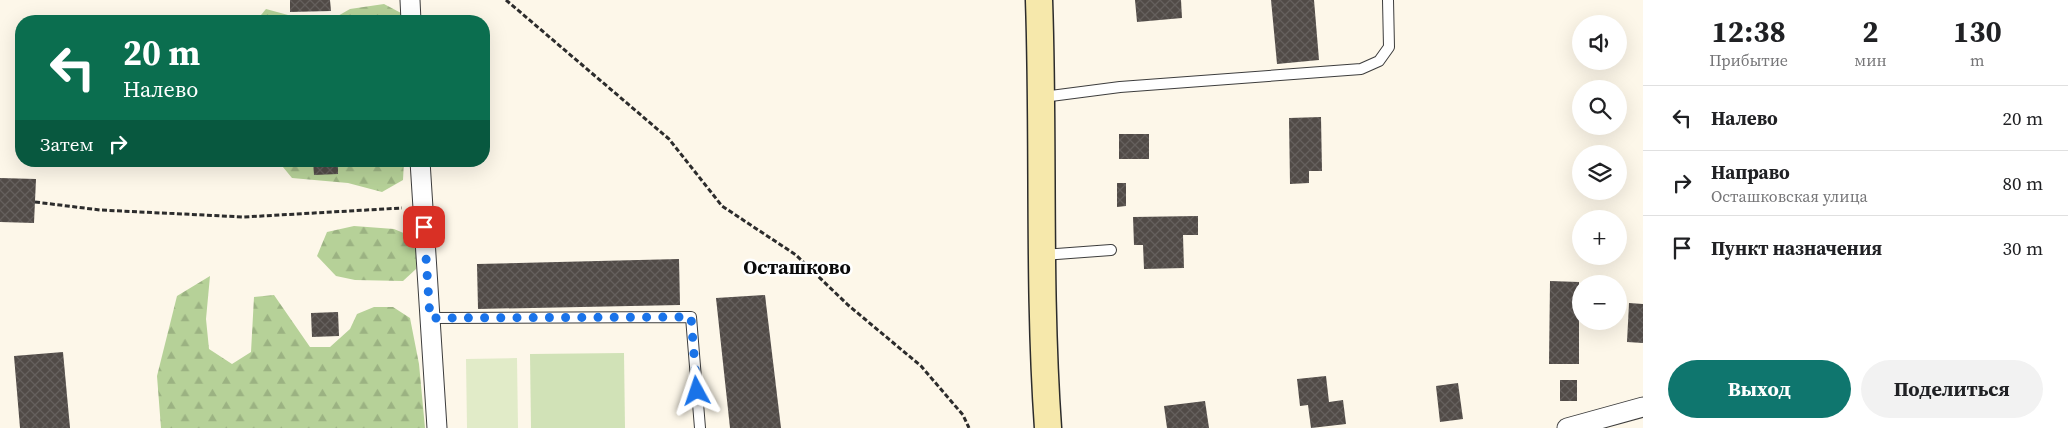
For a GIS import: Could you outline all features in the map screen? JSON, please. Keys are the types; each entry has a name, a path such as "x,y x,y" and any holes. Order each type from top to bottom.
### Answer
{"street":[{"path":"410,0 411,15"},
{"path":"1040,0 1043,97 1043,360 1048,428"},
{"path":"420,167 437,428"},
{"path":"1567,428 1643,407"}],"lane":[{"path":"1043,97 1120,87 1361,69 1379,61 1389,47 1388,0"},
{"path":"1043,255 1111,250"},
{"path":"430,318 691,317 700,428"}],"path":[{"path":"506,0 669,139 722,206 796,255 848,305 921,366 963,416 969,428"},
{"path":"35,202 100,210 244,217 423,207"}],"green space":[{"path":"384,4 401,13 401,15 340,15 350,9"},
{"path":"266,9 288,15 261,15"},
{"path":"283,167 404,167 403,180 382,192 348,183 292,178"},
{"path":"354,226 394,229 413,237 417,253 416,269 403,281 355,280 336,276 317,256 327,232"},
{"path":"210,276 206,319 209,349 232,364 251,352 254,297 274,295 310,347 330,347 350,329 357,314 374,307 393,307 410,318 419,364 425,428 161,428 157,376 177,296"},
{"path":"624,353 625,428 531,428 530,354"},
{"path":"517,358 518,428 467,428 466,359"}],"building":[{"path":"290,0 330,0 331,11 290,12"},
{"path":"1135,0 1181,0 1182,18 1137,22"},
{"path":"1271,0 1314,0 1319,60 1277,64"},
{"path":"1321,117 1322,171 1309,171 1309,183 1290,184 1289,118"},
{"path":"1119,134 1149,134 1149,159 1119,159"},
{"path":"313,167 338,167 338,174 314,175"},
{"path":"0,178 36,179 34,223 0,222"},
{"path":"1117,183 1126,183 1126,206 1117,207"},
{"path":"1198,216 1198,235 1183,235 1184,268 1144,269 1143,245 1134,245 1133,217"},
{"path":"679,259 680,305 478,309 477,264"},
{"path":"1550,281 1572,282 1572,330 1579,330 1579,364 1549,364"},
{"path":"765,295 781,428 730,428 716,298"},
{"path":"1629,303 1643,304 1643,343 1627,342"},
{"path":"338,312 339,336 312,337 311,313"},
{"path":"63,352 70,428 20,428 14,356"},
{"path":"1326,376 1329,402 1343,400 1346,424 1311,428 1308,405 1300,406 1297,379"},
{"path":"1560,380 1577,380 1577,401 1560,401"},
{"path":"1458,383 1463,419 1440,422 1436,386"},
{"path":"1205,401 1209,428 1167,428 1164,406"}],"district":[{"name":"Осташково","path":"797,267"}],"route":[{"path":"424,227 430,318 691,317 697,391"}]}
